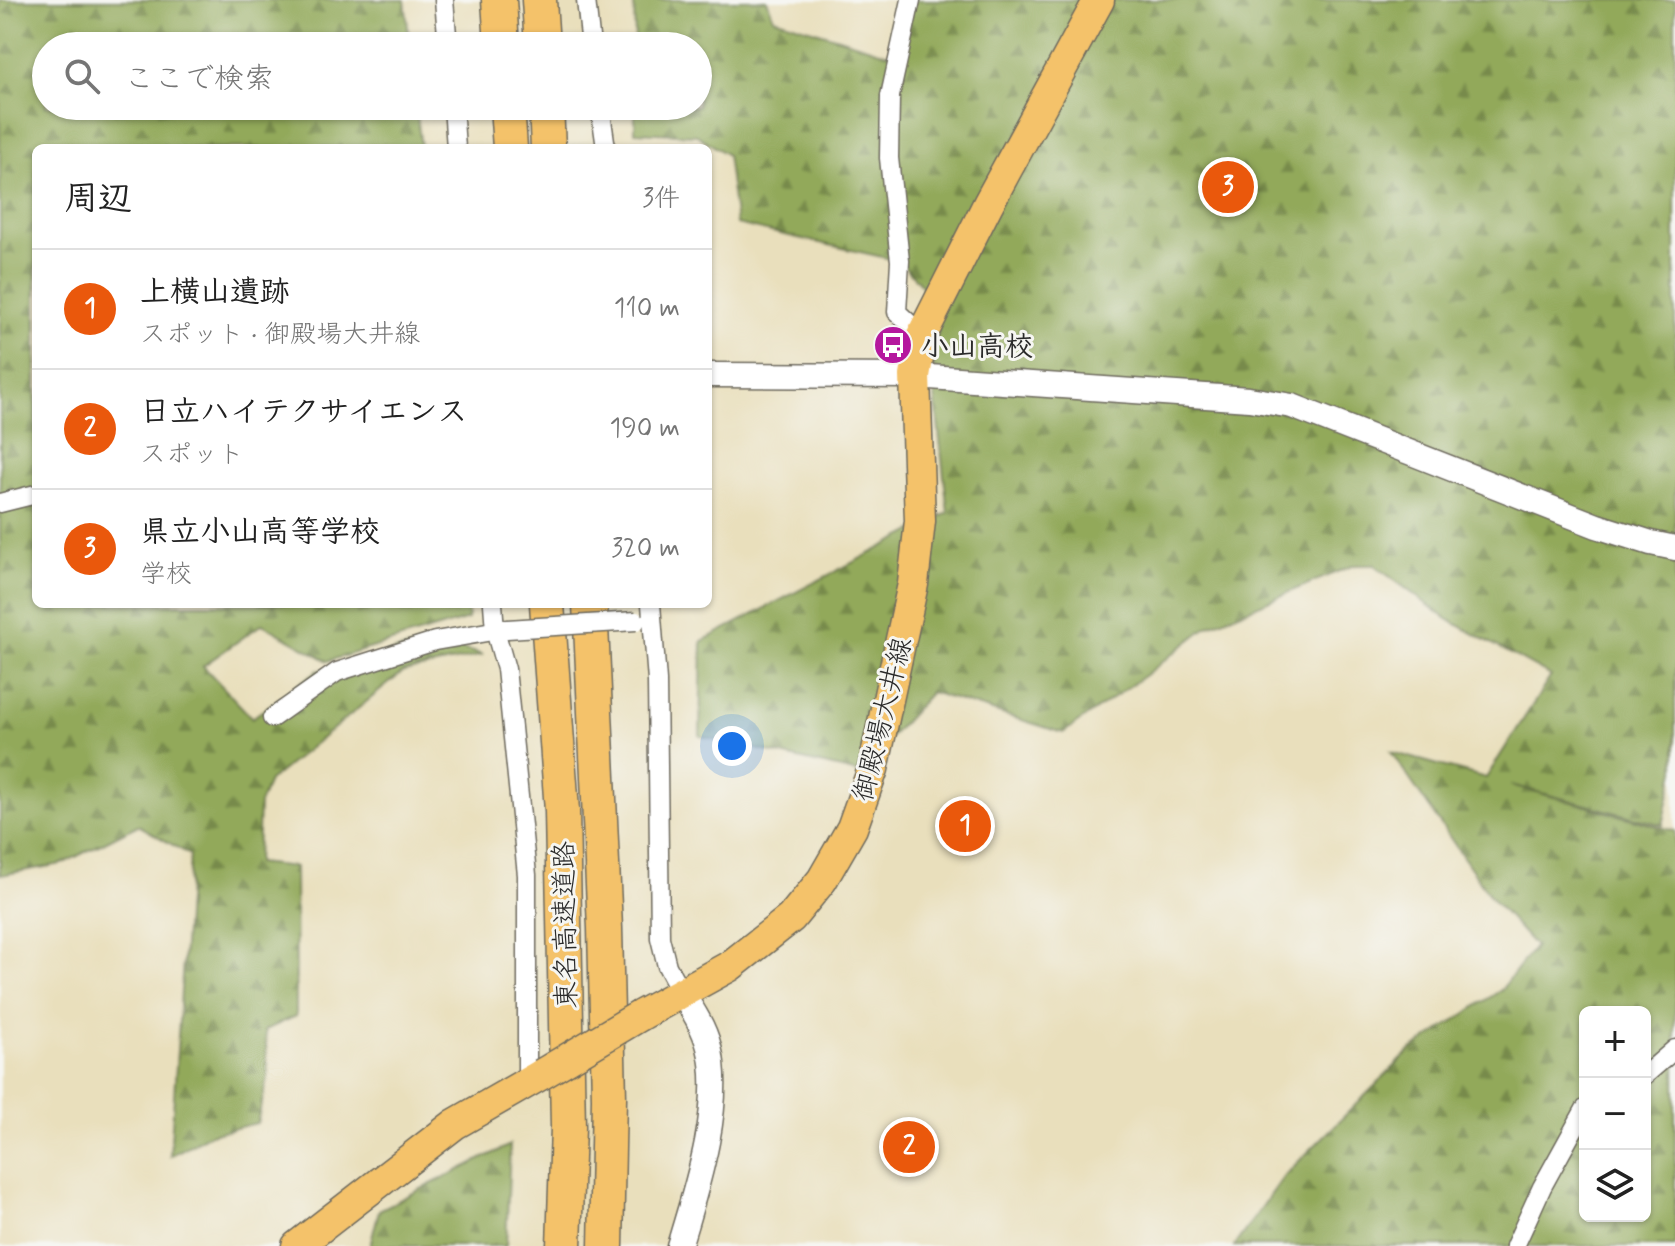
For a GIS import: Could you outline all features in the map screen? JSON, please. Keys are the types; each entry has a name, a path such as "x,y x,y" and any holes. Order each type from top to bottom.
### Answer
{"highway":[{"path":"499,0 501,32"},
{"path":"539,0 541,32"},
{"path":"508,120 510,144"},
{"path":"547,120 548,144"},
{"name":"東名高速道路","path":"547,608 562,811 568,1127 564,1246"},
{"name":"東名高速道路","path":"590,608 606,944 609,1098 606,1246"}],"main road":[{"name":"御殿場大井線","path":"297,1246 455,1124 730,966 791,918 822,880 852,828 873,769 913,584 920,521 915,376 922,335 988,204 1099,0"}],"street":[{"path":"444,0 447,32"},
{"path":"586,0 589,32"},
{"path":"911,0 890,96 889,158 900,261 897,312 922,335"},
{"path":"454,120 456,144"},
{"path":"602,120 605,144"},
{"path":"712,375 915,376 1249,399 1292,406 1597,526 1675,548"},
{"path":"0,503 32,495"},
{"path":"494,608 501,629 506,669 527,875 534,1078"},
{"path":"272,718 337,672 435,641 501,629 646,615 657,681 660,938 667,966 699,1020 709,1047 713,1092 700,1174 679,1246"},
{"path":"1651,1070 1675,1049"},
{"path":"1515,1246 1542,1187 1579,1120"}],"green space":[{"path":"0,0 405,0 408,32 32,32 32,120 418,120 421,144 32,144 32,608 467,608 468,619 328,661 262,624 203,666 252,718 317,671 435,641 483,655 403,672 269,781 259,804 257,863 295,867 296,1016 265,1030 268,1076 257,1123 210,1134 170,1156 190,855 138,825 62,864 0,875"},
{"path":"634,0 767,0 774,18 896,56 903,0 1675,0 1675,770 1663,825 1511,785 1675,831 1675,1246 1234,1246 1285,1175 1411,1050 1501,990 1535,946 1492,899 1391,752 1486,778 1551,676 1447,619 1374,565 1354,565 1208,626 1063,733 931,692 858,773 700,736 702,641 948,513 923,287 900,261 736,224 727,155 697,135 635,132 635,120 712,120 712,32 635,32"},
{"path":"510,1145 506,1246 370,1246 379,1210"}],"place":[{"name":"県立小山高等学校","path":"1228,187"},
{"name":"小山高校","path":"893,345"},
{"name":"上横山遺跡","path":"965,826"},
{"name":"日立ハイテクサイエンス","path":"909,1147"}]}
